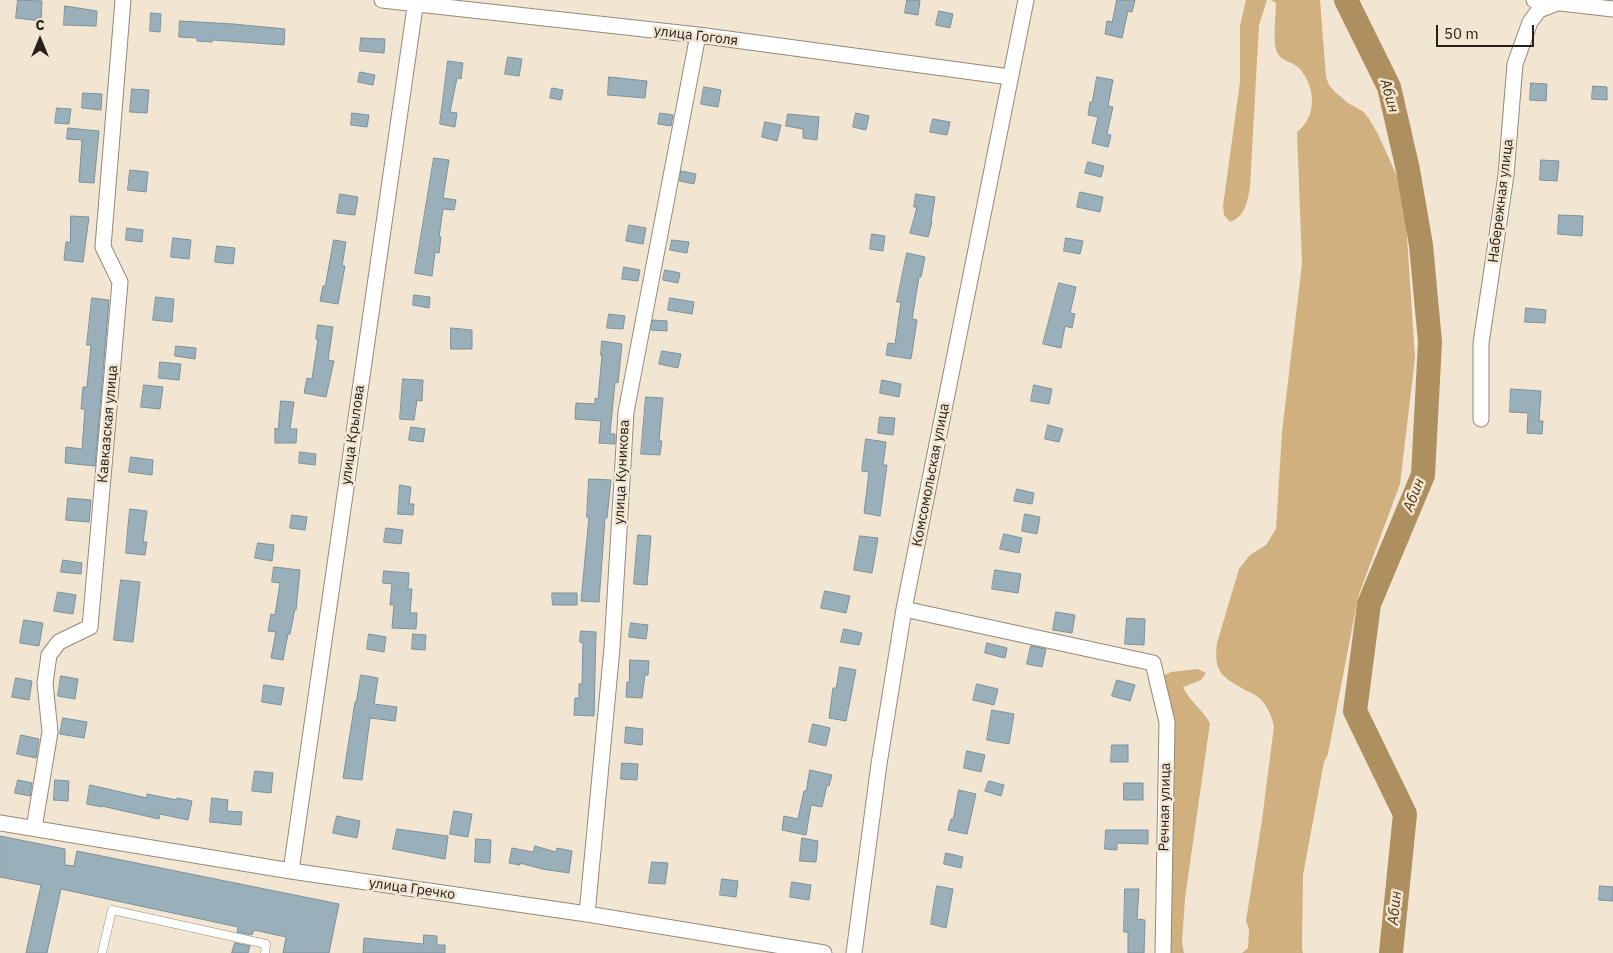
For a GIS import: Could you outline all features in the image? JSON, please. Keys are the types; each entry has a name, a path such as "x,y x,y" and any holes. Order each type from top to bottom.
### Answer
{"street":[{"name":"Кавказская улица","path":"34,828 50,732 45,683 49,655 59,642 90,627 120,282 103,247 123,0"},
{"name":"улица Гоголя","path":"382,0 416,2 698,35 1010,77"},
{"name":"Комсомольская улица","path":"854,953 879,764 904,609 1026,0"},
{"path":"1534,0 1613,9"},
{"name":"Набережная улица","path":"1482,419 1481,343 1506,175 1515,64 1530,22 1539,10 1555,1"},
{"name":"улица Крылова","path":"291,871 416,2"},
{"name":"улица Куникова","path":"587,914 612,648 626,412 698,35"},
{"name":"Речная улица","path":"904,609 1154,663 1167,722 1163,953"},
{"name":"улица Гречко","path":"0,823 291,871 587,914 824,953"}],"lane":[{"path":"102,953 112,910 266,944 265,953"}],"shaded area":[{"path":"1246,0 1267,0 1259,25 1250,187 1243,212 1230,222 1224,215 1223,206 1240,82 1240,26"},
{"path":"1271,0 1320,0 1326,77 1329,85 1348,103 1364,112 1369,119 1378,134 1404,192 1415,358 1400,484 1358,597 1328,754 1324,762 1303,875 1303,953 1242,953 1248,948 1249,929 1246,921 1274,726 1269,711 1261,700 1256,695 1226,678 1218,668 1216,653 1217,643 1239,569 1250,555 1266,545 1276,529 1282,432 1302,264 1297,132 1304,126 1311,110 1311,93 1309,85 1300,69 1278,54 1275,37 1276,3"},
{"path":"1198,669 1206,673 1201,680 1183,687 1210,723 1185,898 1182,943 1184,953 1169,953 1175,731 1163,676 1171,672"}],"building":[{"path":"18,0 42,1 41,21 16,18"},
{"path":"907,0 920,0 918,15 905,13"},
{"path":"1117,0 1135,0 1132,12 1128,11 1122,38 1105,34 1107,21 1112,22"},
{"path":"65,6 97,11 96,26 64,25"},
{"path":"939,11 953,14 950,28 936,25"},
{"path":"151,13 161,14 160,32 150,31"},
{"path":"180,21 285,29 284,45 213,40 212,42 197,41 197,38 179,37"},
{"path":"361,38 385,39 384,53 360,51"},
{"path":"508,57 522,59 519,76 505,74"},
{"path":"448,61 463,63 461,79 457,78 450,112 457,113 455,127 440,124"},
{"path":"360,72 375,75 373,85 358,82"},
{"path":"609,77 647,81 645,98 608,95"},
{"path":"1097,77 1113,80 1108,106 1113,107 1107,134 1111,135 1108,147 1092,143 1098,117 1088,115"},
{"path":"1531,83 1547,84 1546,101 1530,100"},
{"path":"1593,86 1607,87 1607,100 1592,99"},
{"path":"704,87 721,90 718,107 701,104"},
{"path":"552,88 563,90 561,100 550,98"},
{"path":"132,89 149,90 147,113 130,112"},
{"path":"83,93 102,94 101,110 82,108"},
{"path":"57,108 71,109 69,124 55,123"},
{"path":"352,113 369,115 367,127 351,125"},
{"path":"660,113 673,115 671,126 658,124"},
{"path":"856,113 869,116 866,130 853,127"},
{"path":"788,114 819,117 817,140 803,138 803,129 786,126"},
{"path":"933,119 950,122 947,135 930,132"},
{"path":"765,122 781,125 777,141 762,137"},
{"path":"68,128 99,131 94,183 79,182 82,140 67,139"},
{"path":"434,158 449,160 443,198 456,200 454,210 443,209 439,253 435,252 432,276 415,273"},
{"path":"1541,160 1559,161 1557,181 1540,180"},
{"path":"1088,162 1104,166 1101,177 1085,173"},
{"path":"130,170 148,172 146,192 128,190"},
{"path":"681,171 696,174 694,184 680,181"},
{"path":"1080,192 1103,197 1100,212 1077,207"},
{"path":"340,194 358,197 355,215 337,213"},
{"path":"916,194 935,197 928,237 910,233 917,207 914,207"},
{"path":"1559,215 1583,216 1582,236 1558,234"},
{"path":"71,216 89,217 83,262 64,260 66,242 70,242"},
{"path":"629,225 646,228 643,244 626,241"},
{"path":"127,228 143,230 142,242 126,240"},
{"path":"872,234 885,236 883,251 870,249"},
{"path":"173,238 191,240 189,259 171,257"},
{"path":"1066,238 1083,241 1080,254 1064,251"},
{"path":"334,240 346,242 342,266 345,266 338,304 320,301 323,286 325,286"},
{"path":"672,240 689,242 687,253 670,250"},
{"path":"217,246 235,248 233,264 215,262"},
{"path":"907,253 925,257 921,277 919,277 912,319 917,320 911,359 886,355 888,343 895,344 901,302 897,302"},
{"path":"624,267 640,270 638,281 622,279"},
{"path":"665,270 680,273 678,283 663,280"},
{"path":"1059,283 1076,287 1070,313 1075,314 1072,328 1065,326 1061,348 1043,344"},
{"path":"414,295 430,297 429,308 413,305"},
{"path":"156,297 174,299 172,322 153,320"},
{"path":"92,298 109,300 95,466 65,463 66,447 82,449 85,409 81,409 83,387 87,387 91,345 87,345"},
{"path":"670,298 694,302 692,314 668,310"},
{"path":"1526,308 1546,310 1545,323 1525,322"},
{"path":"609,314 625,316 623,329 607,328"},
{"path":"653,320 667,321 667,331 651,330"},
{"path":"318,325 333,327 328,360 334,361 326,397 304,393 307,378 312,379 318,339 316,339"},
{"path":"451,328 472,330 472,349 451,349"},
{"path":"602,341 622,344 618,383 615,382 610,434 615,434 615,444 599,443 601,421 575,419 576,403 595,404 595,398 598,399"},
{"path":"176,346 196,348 195,359 175,356"},
{"path":"662,351 681,354 678,368 659,364"},
{"path":"160,362 181,364 179,380 159,378"},
{"path":"403,379 423,380 422,401 417,400 414,420 400,419"},
{"path":"882,380 901,384 899,397 880,393"},
{"path":"144,385 163,387 160,409 141,407"},
{"path":"1034,385 1052,389 1049,404 1031,401"},
{"path":"1511,389 1541,391 1539,421 1543,421 1542,434 1527,433 1528,413 1510,412"},
{"path":"646,397 663,398 659,441 662,441 660,455 641,454"},
{"path":"281,401 294,402 290,429 297,429 296,443 275,443 275,428 278,429"},
{"path":"880,417 895,418 893,435 878,433"},
{"path":"1048,425 1063,429 1059,442 1045,439"},
{"path":"411,427 425,429 423,442 409,440"},
{"path":"866,439 886,442 883,465 887,465 880,516 864,513 869,472 862,471"},
{"path":"300,452 316,454 315,465 299,463"},
{"path":"131,457 153,460 152,475 129,472"},
{"path":"589,479 611,480 607,518 605,518 599,602 581,601 589,517 587,517"},
{"path":"400,485 411,487 409,504 414,504 413,515 398,514"},
{"path":"1017,489 1034,493 1032,504 1014,501"},
{"path":"68,498 91,500 89,522 66,520"},
{"path":"130,509 147,511 143,542 147,542 145,555 126,553"},
{"path":"1025,514 1040,517 1037,534 1022,531"},
{"path":"292,515 307,517 305,530 290,528"},
{"path":"386,528 403,530 401,544 384,542"},
{"path":"1004,534 1022,538 1019,553 1000,549"},
{"path":"638,535 651,536 647,585 634,584"},
{"path":"860,536 878,538 872,573 854,570"},
{"path":"258,543 274,545 272,561 255,558"},
{"path":"63,560 82,563 81,574 61,572"},
{"path":"274,567 300,570 296,610 290,634 288,634 283,660 271,658 276,632 268,631 271,614 275,615 280,583 272,582"},
{"path":"995,570 1021,574 1018,593 992,589"},
{"path":"384,571 409,573 408,589 412,589 410,613 417,613 416,629 392,628 394,605 390,605 392,584 383,583"},
{"path":"121,580 140,582 133,642 114,640"},
{"path":"825,591 850,596 846,613 821,608"},
{"path":"58,592 76,595 73,614 54,611"},
{"path":"552,593 577,593 577,605 553,605"},
{"path":"1056,612 1075,615 1072,633 1053,630"},
{"path":"1127,618 1145,619 1144,645 1125,644"},
{"path":"24,620 43,623 39,646 20,643"},
{"path":"631,623 648,625 646,639 629,637"},
{"path":"844,629 862,633 859,645 841,642"},
{"path":"581,631 596,632 594,716 574,715 575,698 579,698 579,684 582,684 583,643 580,642"},
{"path":"369,634 386,637 384,652 367,649"},
{"path":"413,634 426,635 425,650 412,649"},
{"path":"987,643 1007,648 1005,658 985,653"},
{"path":"1031,646 1046,649 1042,667 1027,664"},
{"path":"630,660 649,661 648,675 645,675 642,698 626,697"},
{"path":"840,667 856,670 846,721 829,718 833,688 836,688"},
{"path":"361,675 378,678 374,704 397,707 395,721 370,718 362,780 343,778"},
{"path":"61,676 78,679 75,699 58,696"},
{"path":"16,678 32,681 29,700 12,697"},
{"path":"1117,680 1135,685 1130,701 1112,696"},
{"path":"977,684 998,689 994,705 973,700"},
{"path":"264,685 284,688 281,705 262,702"},
{"path":"992,710 1014,714 1009,744 987,740"},
{"path":"63,718 87,722 84,738 60,734"},
{"path":"813,724 830,728 826,746 809,742"},
{"path":"626,727 643,729 642,745 625,743"},
{"path":"21,735 39,739 36,758 17,754"},
{"path":"1112,745 1128,745 1128,762 1111,762"},
{"path":"967,751 985,755 981,772 964,768"},
{"path":"622,763 638,764 637,780 621,779"},
{"path":"810,770 832,775 829,786 827,785 822,807 811,805 806,835 782,830 784,816 798,819"},
{"path":"255,771 273,773 271,793 252,791"},
{"path":"18,780 32,783 30,796 15,793"},
{"path":"55,780 69,781 68,801 54,800"},
{"path":"989,781 1004,785 1001,796 985,791"},
{"path":"1124,783 1143,783 1143,800 1124,800"},
{"path":"90,785 147,798 147,794 192,801 188,820 160,814 159,819 87,804"},
{"path":"959,790 976,794 967,834 948,830 951,819 953,819"},
{"path":"212,798 228,800 227,811 242,812 241,825 210,822"},
{"path":"454,811 472,814 468,837 450,834"},
{"path":"337,816 360,821 357,838 333,833"},
{"path":"397,829 448,836 445,859 393,849"},
{"path":"1106,830 1148,830 1148,844 1117,843 1117,850 1105,849"},
{"path":"0,836 65,849 65,865 74,866 77,851 339,904 329,953 283,953 286,937 254,930 252,935 237,932 238,927 61,889 47,953 26,953 41,885 0,877"},
{"path":"802,838 818,841 816,862 800,861"},
{"path":"476,839 491,840 490,863 475,862"},
{"path":"535,846 556,852 557,848 572,851 569,873 520,863 520,865 509,863 512,848 533,852"},
{"path":"946,853 963,857 961,868 944,864"},
{"path":"652,862 668,863 665,884 649,883"},
{"path":"722,879 738,881 736,897 720,895"},
{"path":"792,882 811,885 809,900 790,897"},
{"path":"937,886 953,889 946,928 931,924"},
{"path":"1600,886 1613,887 1613,901 1599,900"},
{"path":"1125,889 1139,889 1137,919 1145,920 1144,953 1128,953 1128,932 1124,932"},
{"path":"424,935 437,936 437,945 445,945 445,953 363,953 364,938 423,944"},
{"path":"235,943 250,946 248,953 232,953"}],"waterway":[{"name":"Абин","path":"1346,0 1389,87 1408,170 1421,245 1430,342 1423,475 1369,604 1355,711 1405,814 1391,953"}]}
